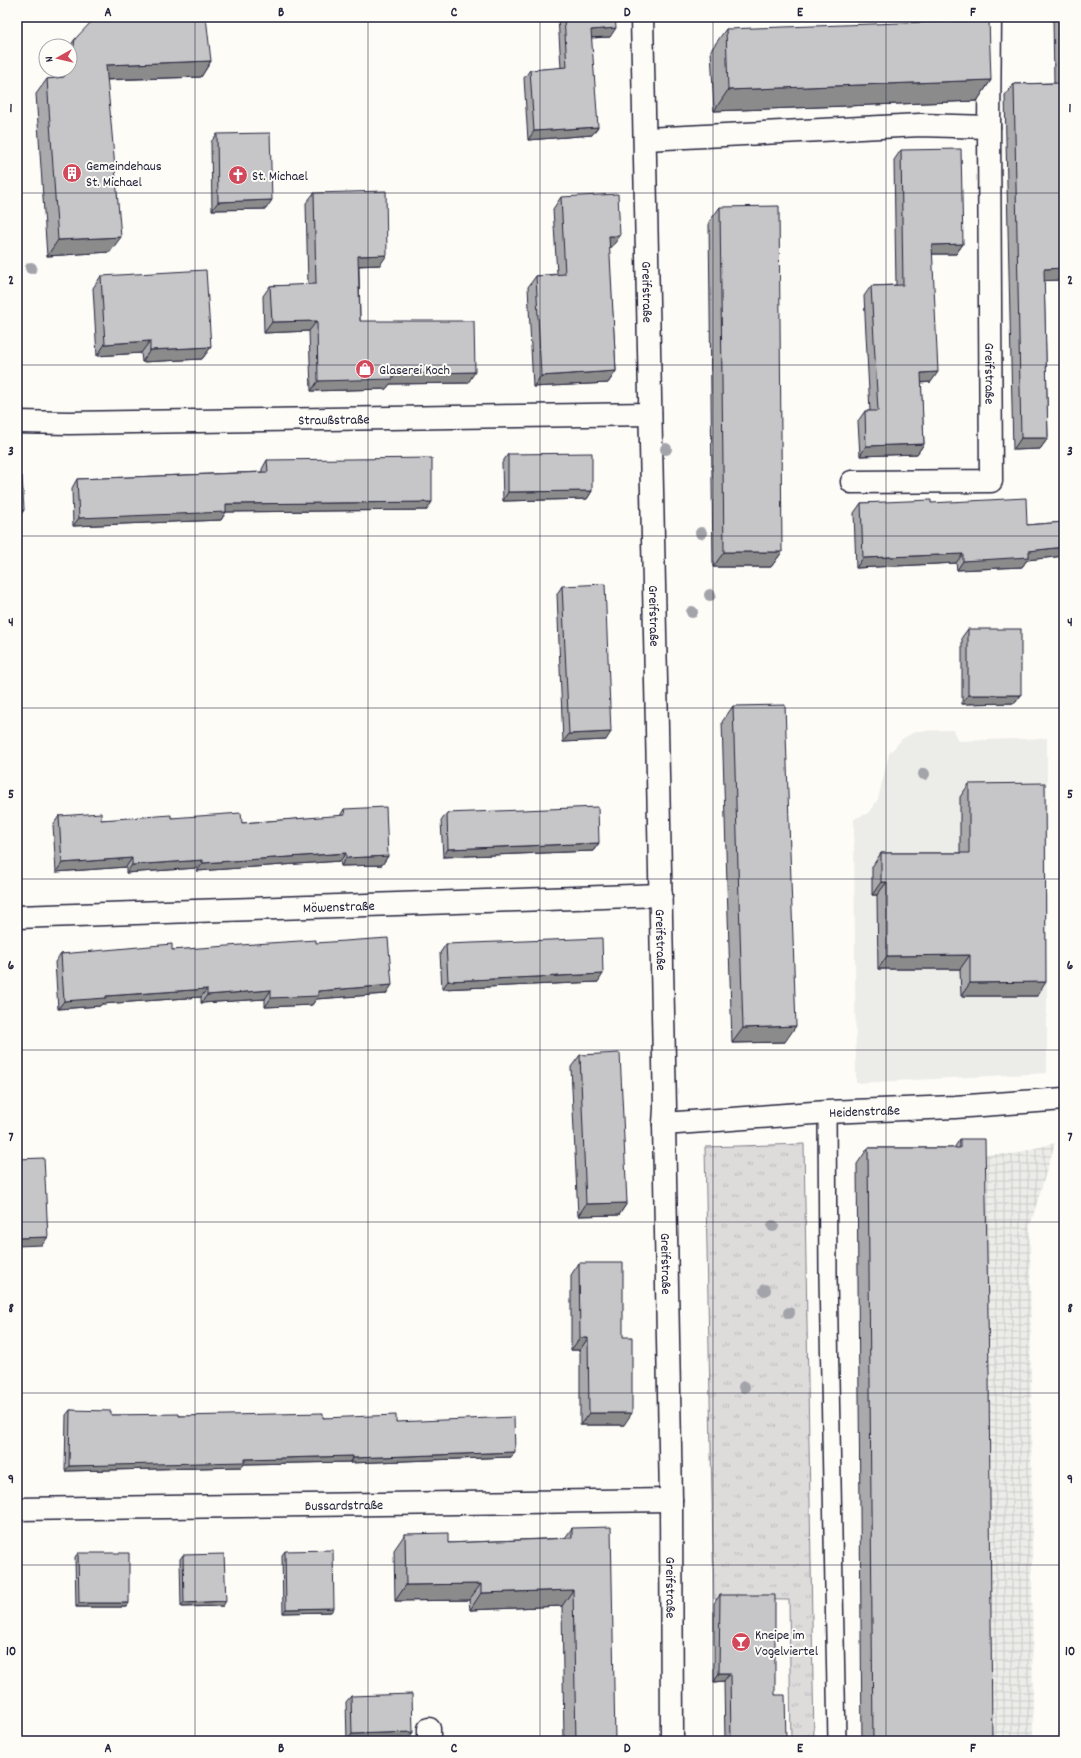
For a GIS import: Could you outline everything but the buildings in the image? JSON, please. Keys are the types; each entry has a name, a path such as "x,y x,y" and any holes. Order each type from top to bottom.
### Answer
{"street":[{"name":"Greifstraße","path":"642,17 646,139 650,414 672,1500 672,1741"},
{"name":"Greifstraße","path":"852,482 991,481 989,127 990,17"},
{"path":"646,139 920,125 989,127"},
{"name":"Straußstraße","path":"17,422 70,423 650,414"},
{"name":"Möwenstraße","path":"17,916 660,895"},
{"name":"Heidenstraße","path":"664,1124 827,1112 955,1107 1064,1099"},
{"name":"Bussardstraße","path":"17,1509 672,1500"}],"lane":[{"path":"827,1112 828,1276 837,1741"}],"shaded area":[{"path":"953,730 958,741 1047,738 1047,1073 856,1083 854,819 868,813 878,799 889,754 902,739 916,731"},
{"path":"1055,1143 1030,1226 1033,1741 955,1741 949,1154 1012,1154"}],"green space":[{"path":"804,1144 814,1741 791,1741 789,1600 714,1599 705,1147"}],"place":[{"name":"Gemeindehaus St. Michael","path":"72,173"},
{"name":"St. Michael","path":"238,175"},
{"name":"Glaserei Koch","path":"365,369"},
{"name":"Kneipe im Vogelviertel","path":"741,1642"}]}
